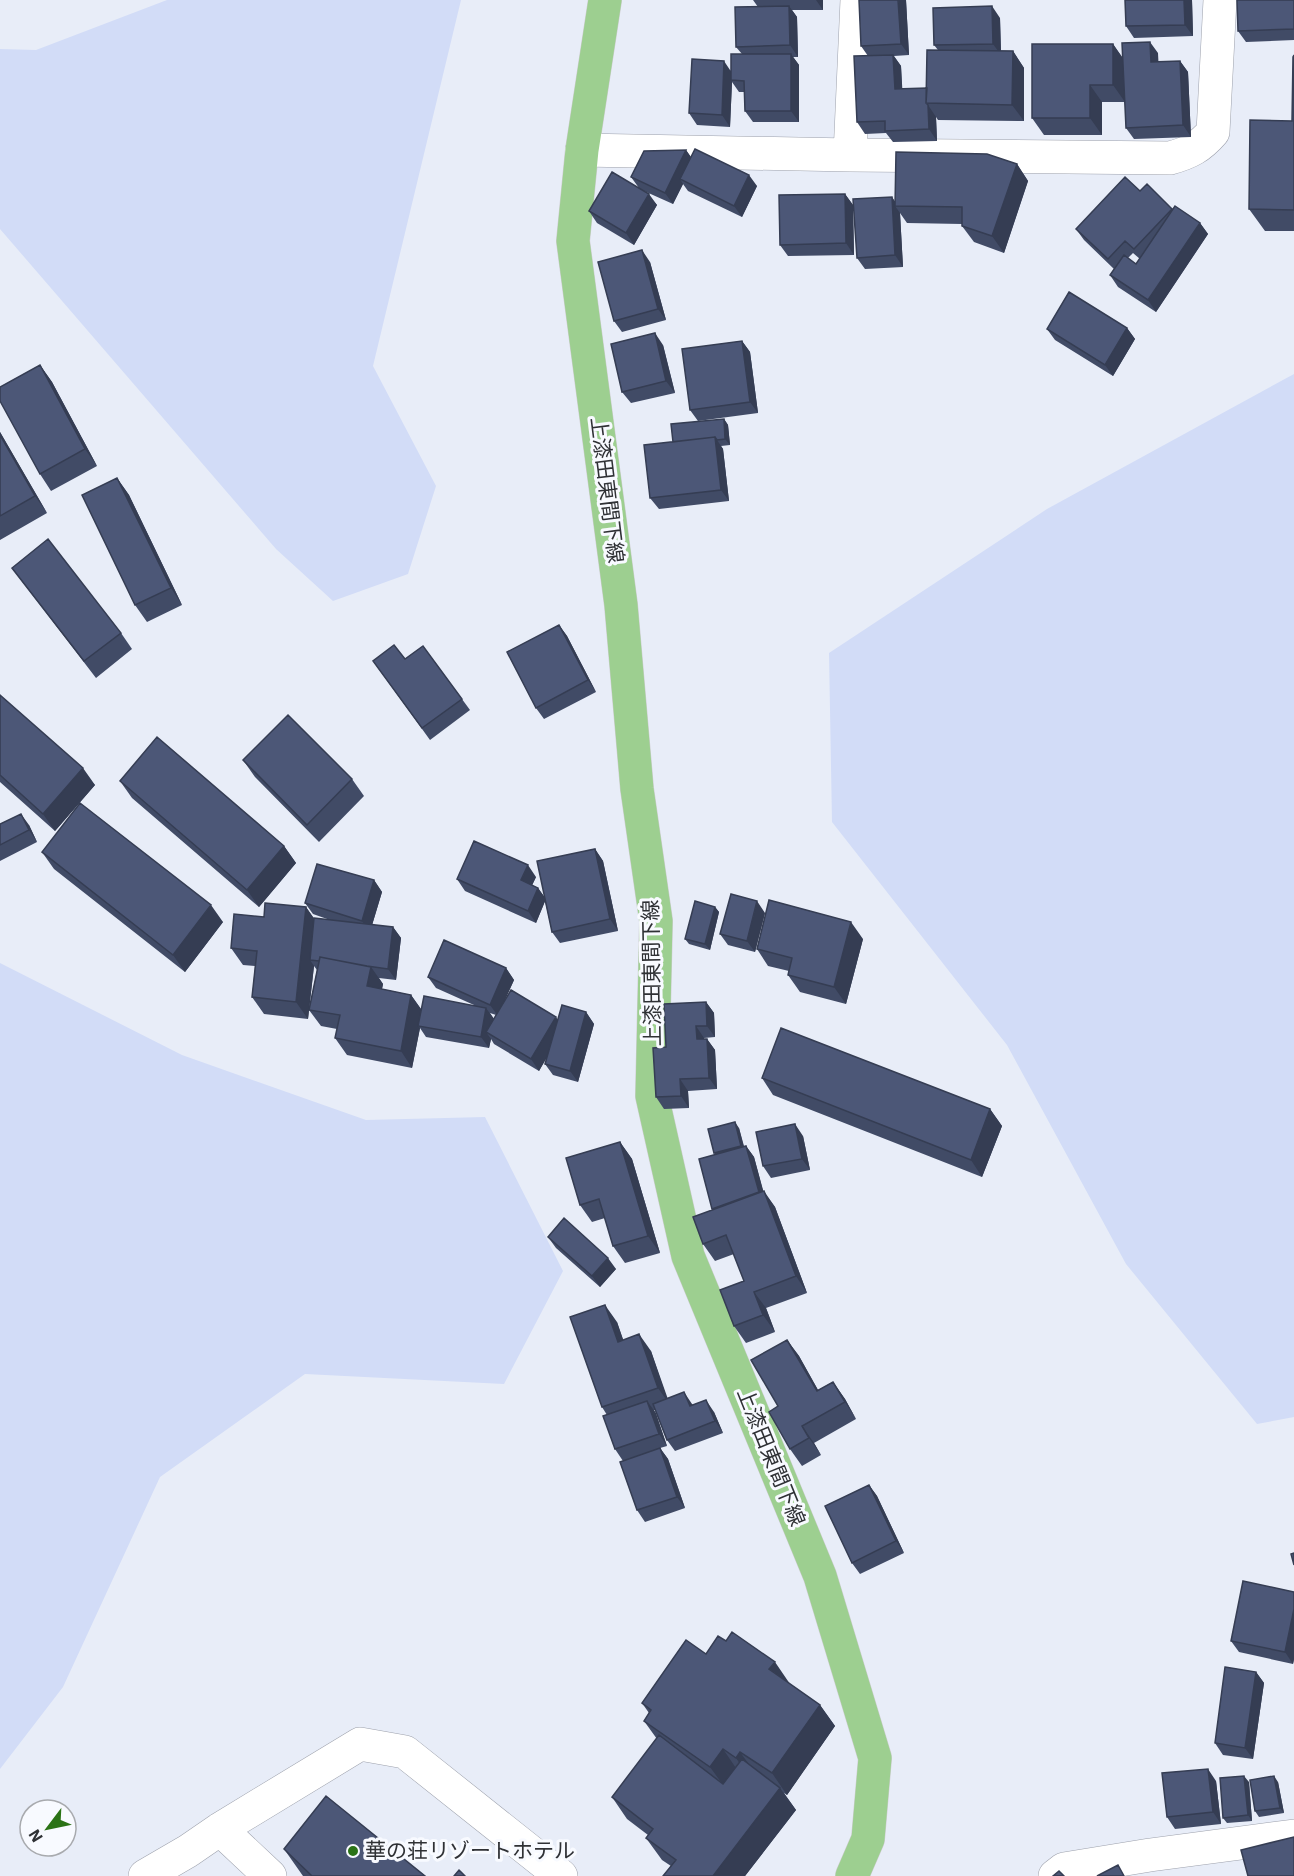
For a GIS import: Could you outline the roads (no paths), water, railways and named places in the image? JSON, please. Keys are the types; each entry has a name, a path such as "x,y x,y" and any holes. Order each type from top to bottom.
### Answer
{"main road":[{"name":"上漆田東間下線","path":"606,0 582,150 573,241 620,593 637,789 656,921 652,1096 688,1256 820,1576 875,1758 868,1839 852,1876"}],"street":[{"path":"850,155 857,0"},
{"path":"582,150 1170,158 1188,153 1202,145 1213,132 1220,0"},
{"path":"145,1876 360,1744 405,1752 561,1876"},
{"path":"220,1829 270,1876"},
{"path":"1055,1876 1064,1869 1294,1836"}],"place":[{"name":"華の荘リゾートホテル","path":"353,1851"}]}
